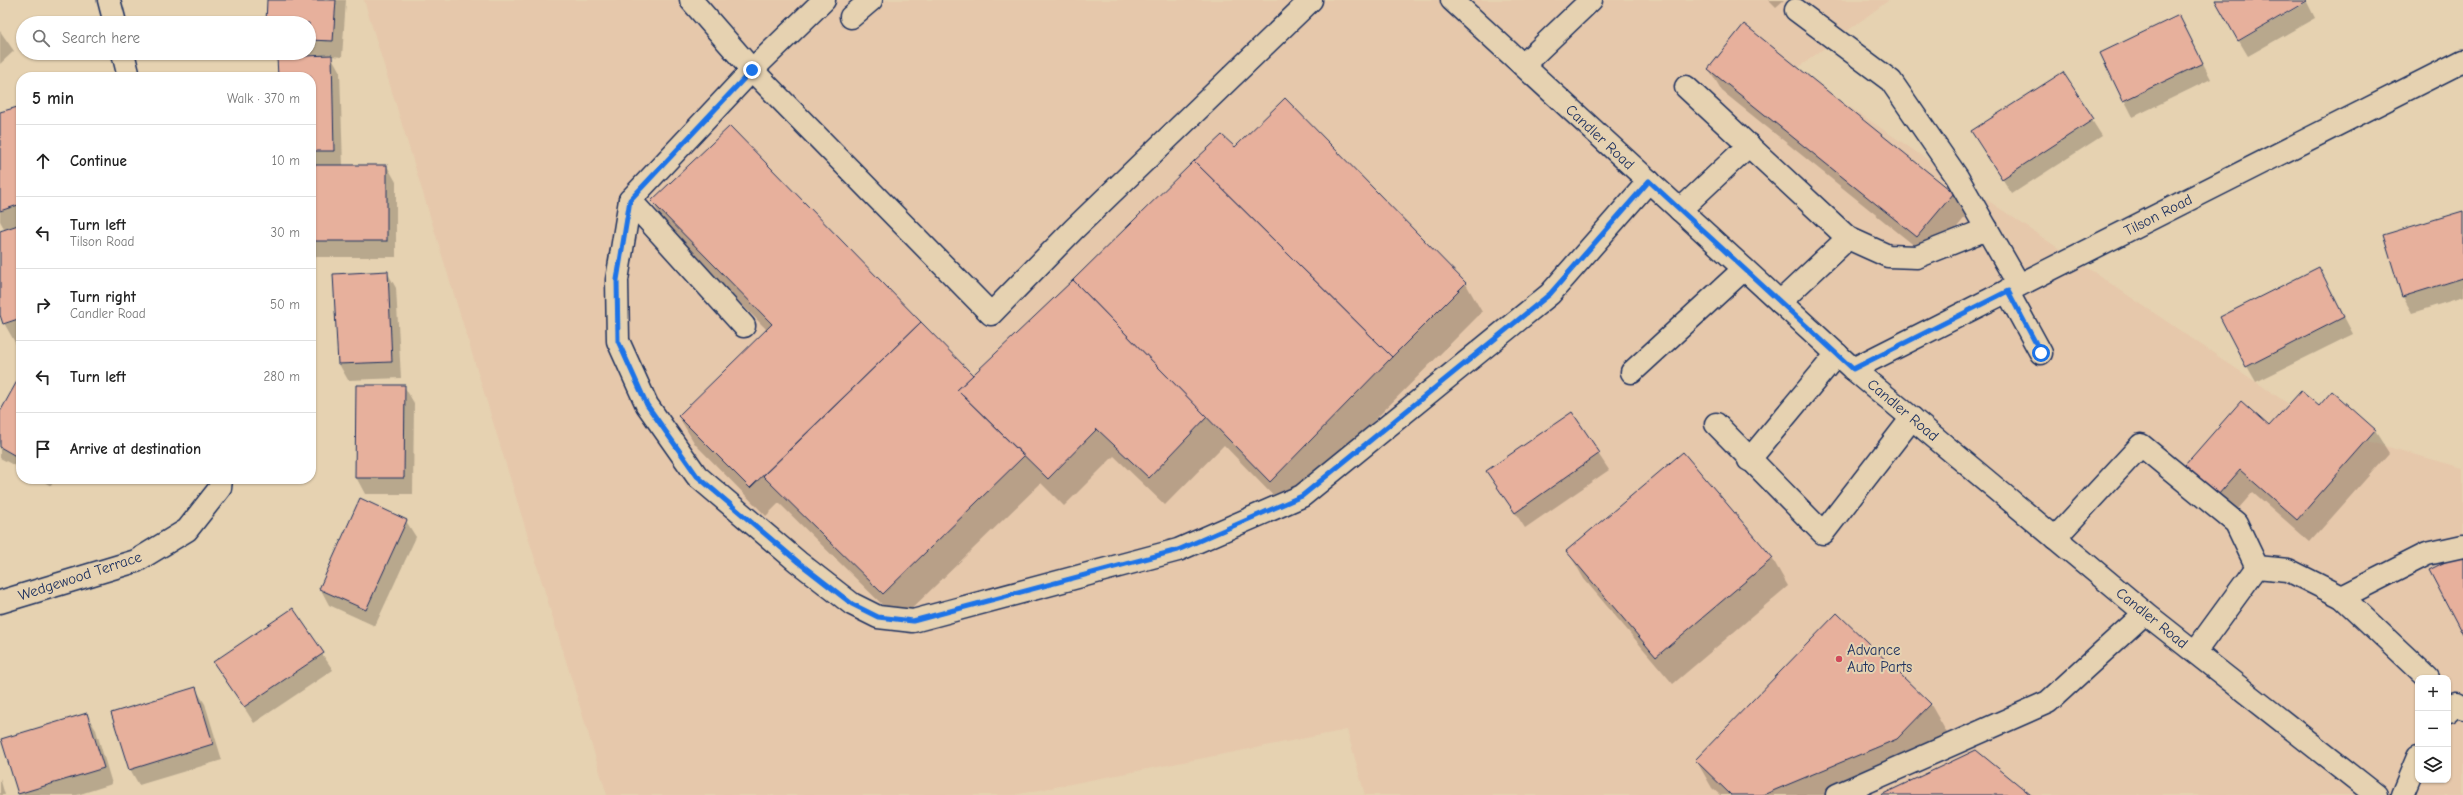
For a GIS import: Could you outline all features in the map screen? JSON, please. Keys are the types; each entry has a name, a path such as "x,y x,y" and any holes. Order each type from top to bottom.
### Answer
{"main road":[{"path":"110,0 113,16"},
{"path":"691,0 752,70 991,314 1074,229 1310,0"},
{"path":"824,0 752,70 630,200 617,280 618,341 647,405 697,476 798,562 852,604 878,617 913,621 1178,550 1302,496 1550,294 1649,181"},
{"path":"851,17 871,0"},
{"name":"Candler Road","path":"1452,0 1853,369 2145,613 2376,795"},
{"path":"1523,65 1591,0"},
{"path":"1796,10 1891,81 1957,177 1987,229 2041,353"},
{"path":"125,60 128,72"},
{"name":"Tilson Road","path":"1853,369 2463,61"},
{"path":"1686,87 1848,238 1888,256 1917,257 1987,229"},
{"path":"1680,210 1749,145"},
{"path":"630,200 744,326"},
{"path":"1780,302 1848,238"},
{"path":"1632,372 1744,269"},
{"path":"1749,460 1837,354"},
{"path":"1716,424 1749,460 1823,533 1912,418"},
{"path":"2055,538 2141,445 2236,523 2257,567"},
{"name":"Wedgewood Terrace","path":"0,602 136,561 188,530 220,488 220,484"},
{"path":"2342,598 2427,554 2463,546"},
{"path":"2257,567 2288,570 2342,598 2425,675"},
{"path":"2195,652 2257,567"},
{"path":"1837,795 2048,702 2145,613"},
{"path":"2402,795 2415,763"}],"shaded area":[{"path":"364,0 1889,0 1795,70 2327,430 2463,468 2463,795 1365,795 1347,730 1014,795 607,795"}],"building":[{"path":"267,0 336,0 333,41 316,40 316,16 266,16"},
{"path":"2215,0 2306,0 2307,1 2238,41"},
{"path":"2179,15 2203,63 2123,101 2100,53"},
{"path":"1744,24 1954,193 1917,237 1708,69"},
{"path":"332,55 334,151 316,151 316,72 278,72 277,60 316,60 316,56"},
{"path":"2063,72 2094,119 2002,179 1971,131"},
{"path":"1285,98 1466,283 1392,357 1194,161 1222,135 1235,147"},
{"path":"16,107 16,206 0,211 0,112"},
{"path":"730,126 921,322 750,488 678,416 772,324 651,201"},
{"path":"1194,161 1392,357 1270,482 1073,280"},
{"path":"316,165 387,165 387,241 316,241"},
{"path":"2463,211 2463,278 2402,297 2383,235"},
{"path":"16,226 16,320 3,324 0,315 0,231"},
{"path":"2319,267 2344,317 2246,367 2220,317"},
{"path":"388,271 392,362 338,364 333,274"},
{"path":"1073,280 1207,417 1149,478 1097,429 1048,479 957,390"},
{"path":"921,322 973,375 957,390 1024,456 883,594 763,476"},
{"path":"16,383 16,456 0,447 0,412"},
{"path":"356,385 405,385 404,478 355,478"},
{"path":"2301,391 2319,406 2332,391 2376,430 2297,520 2240,470 2218,495 2185,465 2241,401 2269,426"},
{"path":"1572,412 1600,453 1515,513 1486,471"},
{"path":"1683,452 1773,558 1656,657 1566,551"},
{"path":"360,498 407,520 366,610 319,589"},
{"path":"2463,553 2463,635 2429,570"},
{"path":"293,608 324,653 244,707 213,662"},
{"name":"Advance Auto Parts","path":"1837,613 1931,704 1897,739 1763,795 1731,795 1695,760"},
{"path":"196,687 213,744 129,770 111,713"},
{"path":"87,713 104,768 18,794 1,739"},
{"path":"1976,750 2031,795 1881,795"}],"place":[{"name":"Advance Auto Parts","path":"1839,659"}],"route":[{"path":"752,70 630,200 617,280 618,341 647,405 697,476 798,562 852,604 878,617 913,621 1178,550 1302,496 1550,294 1649,181 1853,369 2008,291 2041,353"}]}
